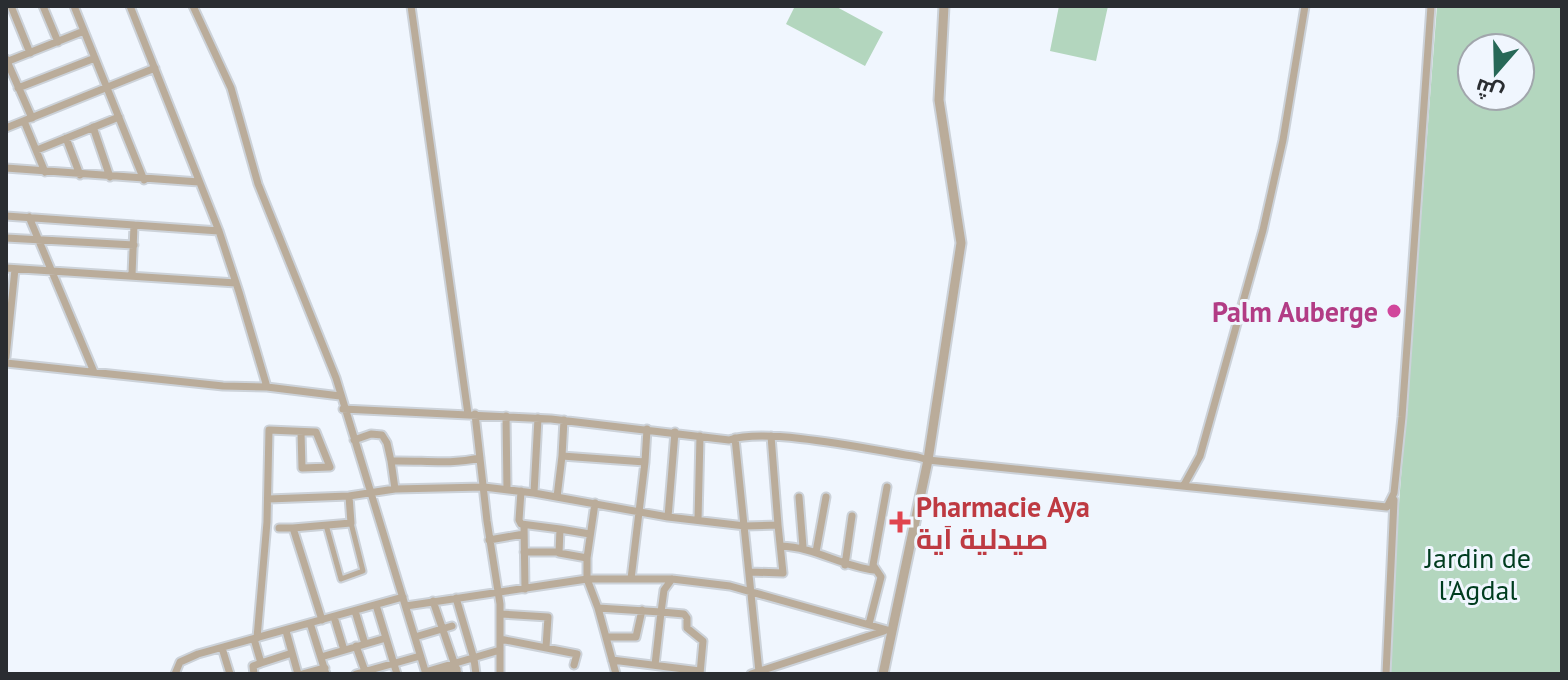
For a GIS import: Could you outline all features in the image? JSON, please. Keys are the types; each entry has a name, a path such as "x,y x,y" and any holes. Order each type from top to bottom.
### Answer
{"street":[{"path":"11,6 30,53"},
{"path":"43,6 58,42"},
{"path":"74,6 144,180"},
{"path":"130,6 219,231 267,387"},
{"path":"193,6 231,88 258,184 308,305 340,396 426,673 457,669"},
{"path":"411,6 501,614 500,674"},
{"path":"883,674 888,631 928,460 961,239 939,100 944,6"},
{"path":"1184,485 1200,456 1263,230 1283,140 1305,6"},
{"path":"1386,674 1395,485 1431,6"},
{"path":"45,172 7,61 84,31"},
{"path":"18,88 95,58"},
{"path":"6,128 155,68"},
{"path":"37,150 119,117"},
{"path":"93,127 110,177"},
{"path":"66,138 80,175"},
{"path":"6,158 8,168 199,182"},
{"path":"6,216 219,231"},
{"path":"29,217 94,372"},
{"path":"132,275 134,225"},
{"path":"6,238 134,245"},
{"path":"6,357 10,268 236,283"},
{"path":"6,363 340,396"},
{"path":"343,409 564,420 729,440 771,436 928,460 1383,508 1390,504 1395,485"},
{"path":"506,416 507,489"},
{"path":"534,493 538,418"},
{"path":"557,497 564,420"},
{"path":"631,579 647,429"},
{"path":"261,663 255,639 268,499 269,430 316,432 330,467 302,468 301,432"},
{"path":"668,517 675,432"},
{"path":"354,440 371,434 382,435 387,443 395,489"},
{"path":"698,520 700,436"},
{"path":"750,572 782,574 771,436"},
{"path":"735,438 752,592 755,673 888,631"},
{"path":"562,456 645,462"},
{"path":"391,461 431,459 432,462 443,462 480,458"},
{"path":"268,499 349,496 395,489 484,487 640,510 668,517 745,526 778,525"},
{"path":"874,570 887,487"},
{"path":"521,491 519,520 524,530 525,589"},
{"path":"326,525 341,579 363,571 351,523 349,496"},
{"path":"799,497 803,547"},
{"path":"816,552 826,497"},
{"path":"595,503 587,579 616,674"},
{"path":"845,565 852,516"},
{"path":"279,528 351,523"},
{"path":"293,528 322,620"},
{"path":"489,540 524,530 560,529 590,534"},
{"path":"558,552 560,529"},
{"path":"781,546 803,547 845,565 874,570 881,577 869,624"},
{"path":"524,552 558,552 587,558"},
{"path":"175,674 180,662 376,605 433,601 587,579 672,579 714,583 888,631"},
{"path":"655,665 664,590 672,579"},
{"path":"456,598 476,674"},
{"path":"433,601 448,627 457,669"},
{"path":"376,605 397,674"},
{"path":"598,608 684,614 687,628 702,638 700,672 612,660"},
{"path":"606,637 636,637 642,610"},
{"path":"355,611 365,644"},
{"path":"501,614 548,617 546,647"},
{"path":"334,617 344,650"},
{"path":"286,631 301,674 326,671 310,623"},
{"path":"415,637 448,627"},
{"path":"321,657 386,638"},
{"path":"500,639 577,654 574,665"},
{"path":"356,646 365,673"},
{"path":"222,648 230,674"},
{"path":"438,674 500,650"},
{"path":"254,674 253,666 292,653"},
{"path":"356,674 420,656"},
{"path":"645,664 645,674"}],"green space":[{"path":"795,6 835,6 883,32 865,66 786,24"},
{"path":"1059,6 1108,6 1096,61 1050,51"},
{"name":"Jardin de l'Agdal","path":"1437,6 1562,6 1562,674 1386,674"}],"place":[{"name":"Palm Auberge","path":"1394,311"},
{"name":"Pharmacie Aya صيدلية اَية","path":"900,522"}]}
